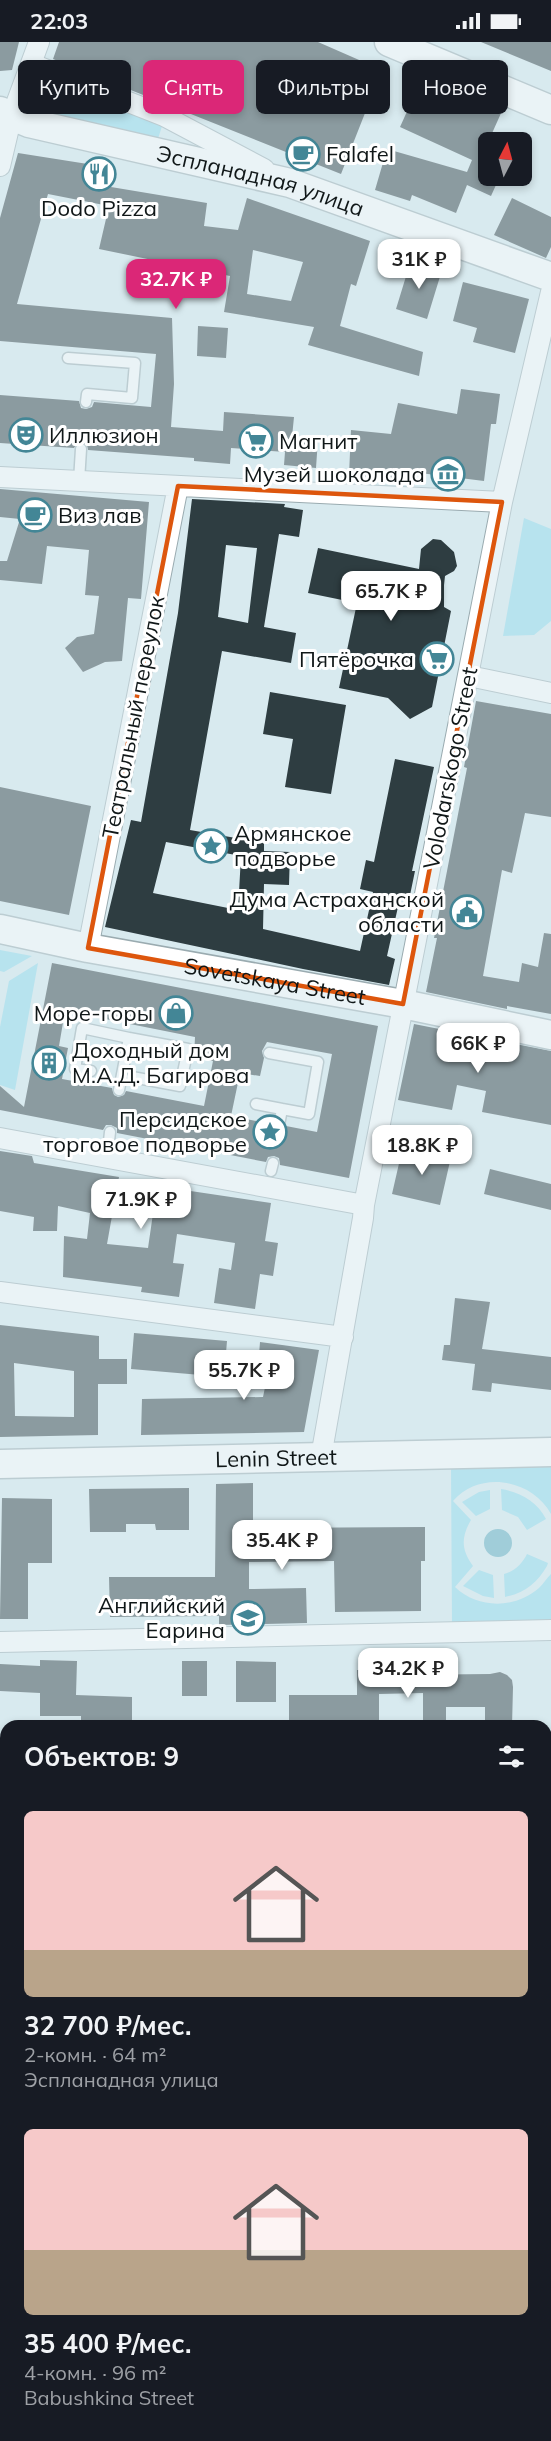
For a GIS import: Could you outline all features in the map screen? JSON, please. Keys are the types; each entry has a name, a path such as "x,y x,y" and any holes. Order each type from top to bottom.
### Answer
{"street":[{"path":"33,60 39,42"},
{"path":"389,42 551,110"},
{"path":"0,166 6,113 18,90"},
{"path":"131,103 164,116 290,183"},
{"name":"Эспланадная улица","path":"6,113 29,123 290,183 551,277"},
{"name":"Volodarskogo Street","path":"321,1457 364,1205 402,1004 502,502 551,292"},
{"path":"0,477 502,502"},
{"name":"Театральный переулок","path":"88,948 178,486"},
{"path":"469,676 551,693"},
{"name":"Sovetskaya Street","path":"0,929 88,948 402,1004 551,1035"},
{"path":"0,1138 364,1205"},
{"path":"0,1293 343,1337"},
{"name":"Lenin Street","path":"0,1464 551,1452"},
{"path":"0,1642 551,1630"}],"lane":[{"path":"68,358 135,363 132,398 87,394 86,402"},
{"path":"79,481 81,449"},
{"path":"91,1071 75,1069 82,1028 188,1049 180,1086 132,1077"},
{"path":"119,1090 129,1038"},
{"path":"256,1104 309,1114 318,1062 269,1053"},
{"path":"279,1125 282,1109"}],"highlighted area":[{"path":"178,486 502,502 403,1004 88,948"}],"shaded area":[{"path":"131,111 163,123 156,145 44,119 41,114 131,114"},
{"path":"524,518 551,529 551,621 534,635 503,636"},
{"path":"0,950 32,956 4,972 0,971"},
{"path":"38,963 15,1090 0,1085 0,1027 9,981"},
{"path":"551,1466 551,1514 531,1493 519,1486 505,1483 491,1482 477,1485 464,1491 453,1501 471,1520 465,1532 464,1549 473,1566 455,1587 464,1594 485,1603 508,1603 529,1595 539,1588 551,1574 551,1625 452,1626 451,1467"},
{"path":"501,1489 515,1492 533,1502 546,1519 527,1530 518,1517 502,1510"},
{"path":"490,1490 490,1509 476,1516 462,1502 479,1492"},
{"path":"498,1529 508,1533 512,1543 508,1553 498,1557 488,1553 484,1543 488,1533"},
{"path":"527,1554 548,1563 547,1566 530,1586 519,1593 505,1597 504,1574 518,1567"},
{"path":"479,1570 493,1575 494,1598 483,1596 463,1586"}],"building":[{"path":"0,42 19,42 12,70 0,71"},
{"path":"59,42 318,42 359,60 256,60 256,114 365,114 341,174 191,114 244,114 244,60 143,60 143,95 131,90 131,60 53,59"},
{"path":"481,42 551,42 551,71"},
{"path":"406,114 501,114 493,132 478,132 478,186 496,186 491,196 467,185 456,213 412,195 410,201 375,190 387,149 467,172 472,160 400,127"},
{"path":"18,153 113,168 105,186 207,203 204,226 238,230 247,198 370,241 356,286 351,284 340,326 423,352 419,376 308,345 314,327 224,312 230,276 99,249 109,206 48,194 17,304 172,318 174,384 171,427 223,431 224,412 294,417 292,437 318,439 316,468 284,465 285,452 231,448 230,464 194,461 194,458 88,450 87,445 82,442 77,443 74,448 0,443 0,395 79,401 81,408 86,409 92,407 94,402 151,407 156,354 0,341 0,218","holes":["253,250 303,262 291,301 247,294"]},
{"path":"512,198 551,217 551,247 546,258 494,235"},
{"path":"411,260 442,270 427,319 396,309"},
{"path":"463,282 529,299 515,353 473,342 477,328 453,321"},
{"path":"198,326 228,328 226,358 197,356"},
{"path":"461,389 500,394 496,424 491,424 484,481 412,472 411,480 349,475 351,430 391,434 398,403 457,414"},
{"path":"0,489 149,502 141,599 128,598 122,661 105,662 83,672 65,648 77,637 94,634 99,596 85,595 89,550 47,546 42,584 0,580 0,561 7,561 20,519 0,517"},
{"path":"192,499 285,504 284,507 303,510 299,537 279,534 264,627 296,633 291,663 222,651 190,830 264,843 264,851 290,852 289,885 264,884 263,929 360,951 373,892 360,889 366,860 374,862 395,759 434,767 412,871 415,871 409,900 400,898 387,956 395,959 389,985 105,927 131,820 141,822 178,613","holes":["226,545 257,548 248,623 218,617","166,842 241,856 238,910 153,893"]},
{"path":"433,539 441,540 454,552 457,566 454,571 445,576 444,607 451,611 432,707 410,719 388,698 339,688 357,603 308,593 318,548 419,569 421,549"},
{"path":"270,692 346,705 331,794 285,787 293,739 263,734"},
{"path":"476,701 551,714 551,817 525,813 512,873 502,870 483,976 519,982 522,963 538,967 544,933 551,934 551,1014 507,1006 507,1009 426,992 437,938 434,938 467,768 464,767"},
{"path":"0,787 91,806 69,915 0,901"},
{"path":"52,963 378,1026 349,1178 280,1165 279,1158 274,1156 268,1157 266,1162 117,1133 117,1128 111,1125 106,1125 103,1130 0,1110 0,1086 24,1107","holes":["65,1011 195,1037 194,1058 213,1061 204,1106 126,1091 124,1095 118,1097 114,1095 112,1088 62,1079 68,1048 59,1046","267,1042 332,1054 317,1132 286,1126 284,1130 278,1132 274,1130 272,1124 231,1116 240,1073 260,1076 264,1058 262,1051"]},
{"path":"414,1024 551,1051 551,1125 482,1112 486,1091 457,1085 452,1110 398,1100"},
{"path":"403,1146 451,1157 440,1205 392,1194"},
{"path":"0,1151 32,1156 34,1163 119,1177 107,1244 148,1248 157,1186 271,1203 265,1241 278,1243 273,1276 260,1274 255,1309 214,1303 219,1268 231,1270 235,1243 177,1234 173,1263 184,1264 179,1297 141,1292 142,1287 63,1277 64,1236 87,1239 90,1213 58,1206 57,1231 33,1231 34,1217 0,1211"},
{"path":"490,1169 551,1184 551,1210 484,1194"},
{"path":"455,1298 490,1302 482,1349 551,1357 551,1390 492,1383 491,1392 472,1390 475,1364 442,1360 444,1345 450,1345"},
{"path":"0,1325 99,1336 99,1359 127,1359 127,1384 98,1384 98,1435 0,1437","holes":["14,1363 74,1371 74,1417 15,1416"]},
{"path":"134,1333 227,1341 224,1377 131,1369"},
{"path":"260,1342 319,1350 304,1432 141,1435 142,1399 263,1397 269,1368 258,1367"},
{"path":"253,1483 253,1528 425,1527 425,1561 421,1561 421,1611 335,1612 334,1561 249,1562 249,1589 306,1588 307,1623 219,1625 219,1616 110,1617 109,1577 215,1577 216,1484"},
{"path":"189,1488 189,1530 156,1530 155,1524 126,1524 126,1532 90,1532 89,1489"},
{"path":"2,1498 52,1499 52,1563 28,1563 28,1619 0,1619"},
{"path":"40,1660 77,1661 76,1695 132,1697 132,1720 81,1720 81,1716 40,1716 40,1693 0,1691 0,1664 40,1666"},
{"path":"182,1661 207,1661 207,1696 182,1696"},
{"path":"236,1661 276,1662 276,1702 236,1702"},
{"path":"357,1670 398,1670 398,1675 500,1672 512,1680 512,1720 485,1720 485,1707 446,1707 446,1720 423,1720 423,1693 379,1694 379,1720 289,1720 289,1695 357,1695"}],"place":[{"name":"Falafel","path":"303,154"},
{"name":"Dodo Pizza","path":"99,174"},
{"name":"Иллюзион","path":"26,435"},
{"name":"Магнит","path":"256,441"},
{"name":"Музей шоколада","path":"448,474"},
{"name":"Виз лав","path":"35,515"},
{"name":"Пятёрочка","path":"437,659"},
{"name":"Армянское подворье","path":"211,846"},
{"name":"Дума Астраханской области","path":"467,912"},
{"name":"Море-горы","path":"176,1013"},
{"name":"Доходный дом М.А.Д. Багирова","path":"49,1063"},
{"name":"Персидское торговое подворье","path":"270,1132"},
{"name":"Английский Еарина","path":"248,1618"}]}
